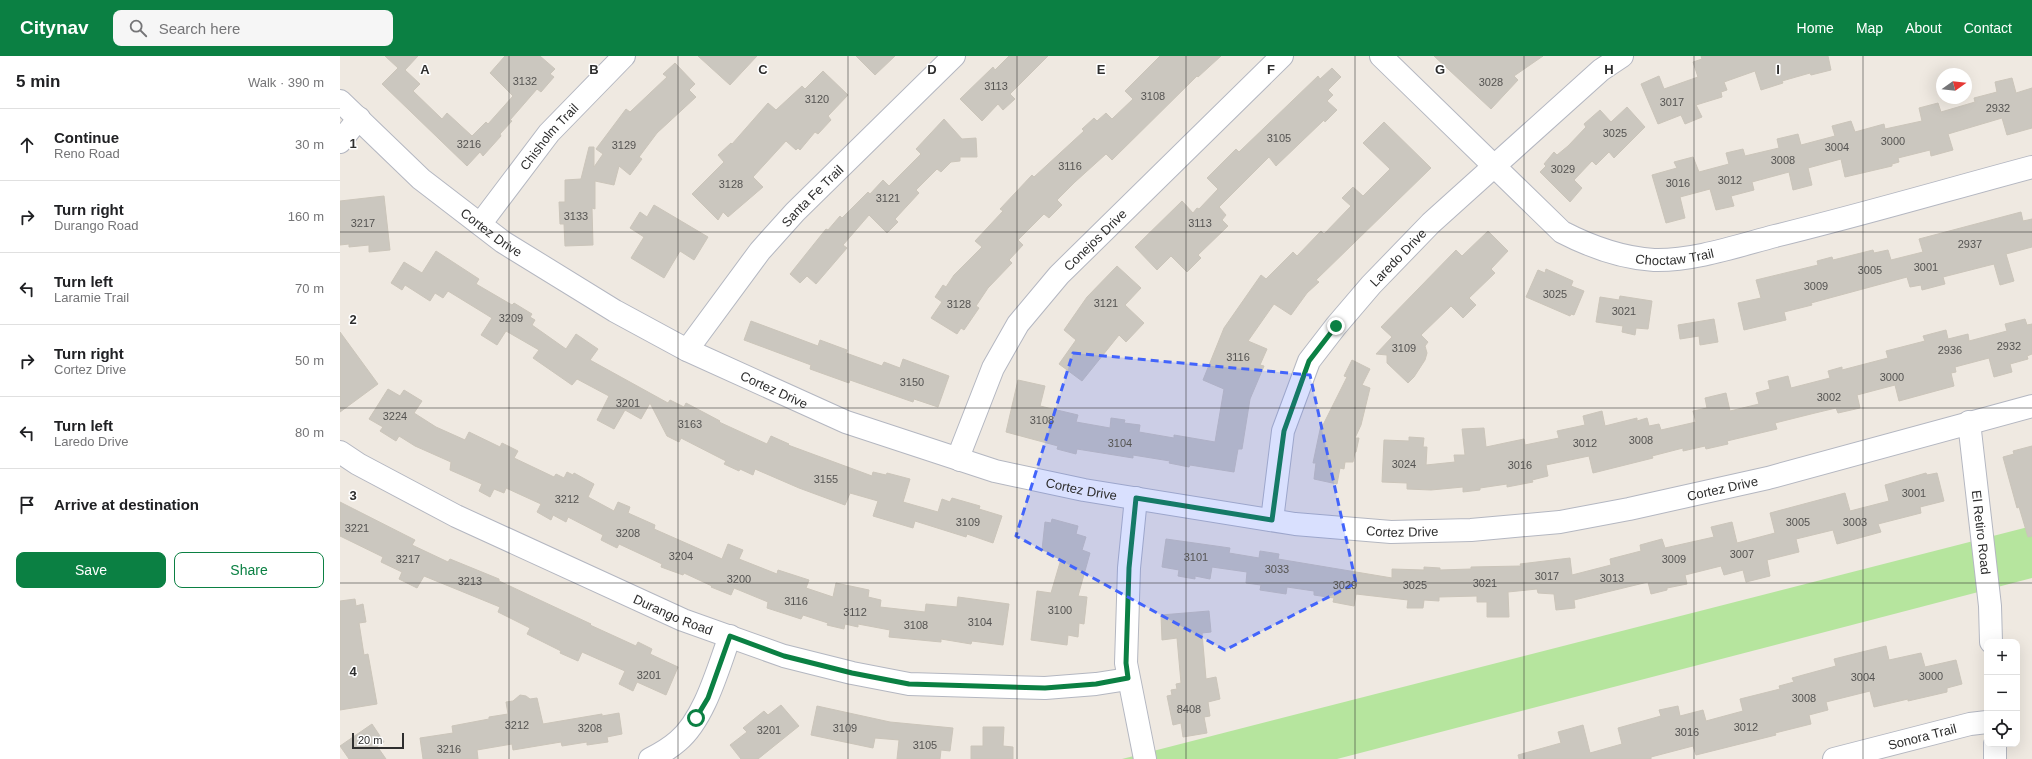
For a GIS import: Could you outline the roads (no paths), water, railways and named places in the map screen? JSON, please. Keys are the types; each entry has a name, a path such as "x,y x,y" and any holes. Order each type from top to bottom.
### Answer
{"street":[{"name":"Chisholm Trail","path":"480,223 549,133 624,56"},
{"name":"Santa Fe Trail","path":"687,350 760,251 795,212 954,56"},
{"name":"Conejos Drive","path":"960,460 960,450 993,368 1018,324 1058,275 1282,56"},
{"name":"Choctaw Trail","path":"1381,56 1562,232 1587,245 1619,255 1654,260 1699,255 1804,229 2032,167"},
{"name":"Laredo Drive","path":"1272,520 1284,431 1309,361 1336,326 1371,285 1431,223 1601,70 1622,56"},
{"name":"Cortez Drive","path":"340,101 421,179 503,242 615,311 687,350 846,422 995,471 1084,490 1295,524 1391,532 1471,530 1560,522 1629,509 1768,478 2032,406"},
{"path":"340,142 359,118"},
{"name":"El Retiro Road","path":"1969,422 1990,606 1991,639"},
{"name":"Durango Road","path":"340,452 358,464 456,516 683,620 784,656 852,673 909,684 1045,688 1096,684 1128,678"},
{"path":"1136,498 1129,568 1126,663 1145,759"},
{"path":"650,759 680,740 696,718 708,698 730,636"},
{"name":"Sonora Trail","path":"1834,759 1970,724 1984,722"},
{"path":"1995,747 1996,759"}]}
